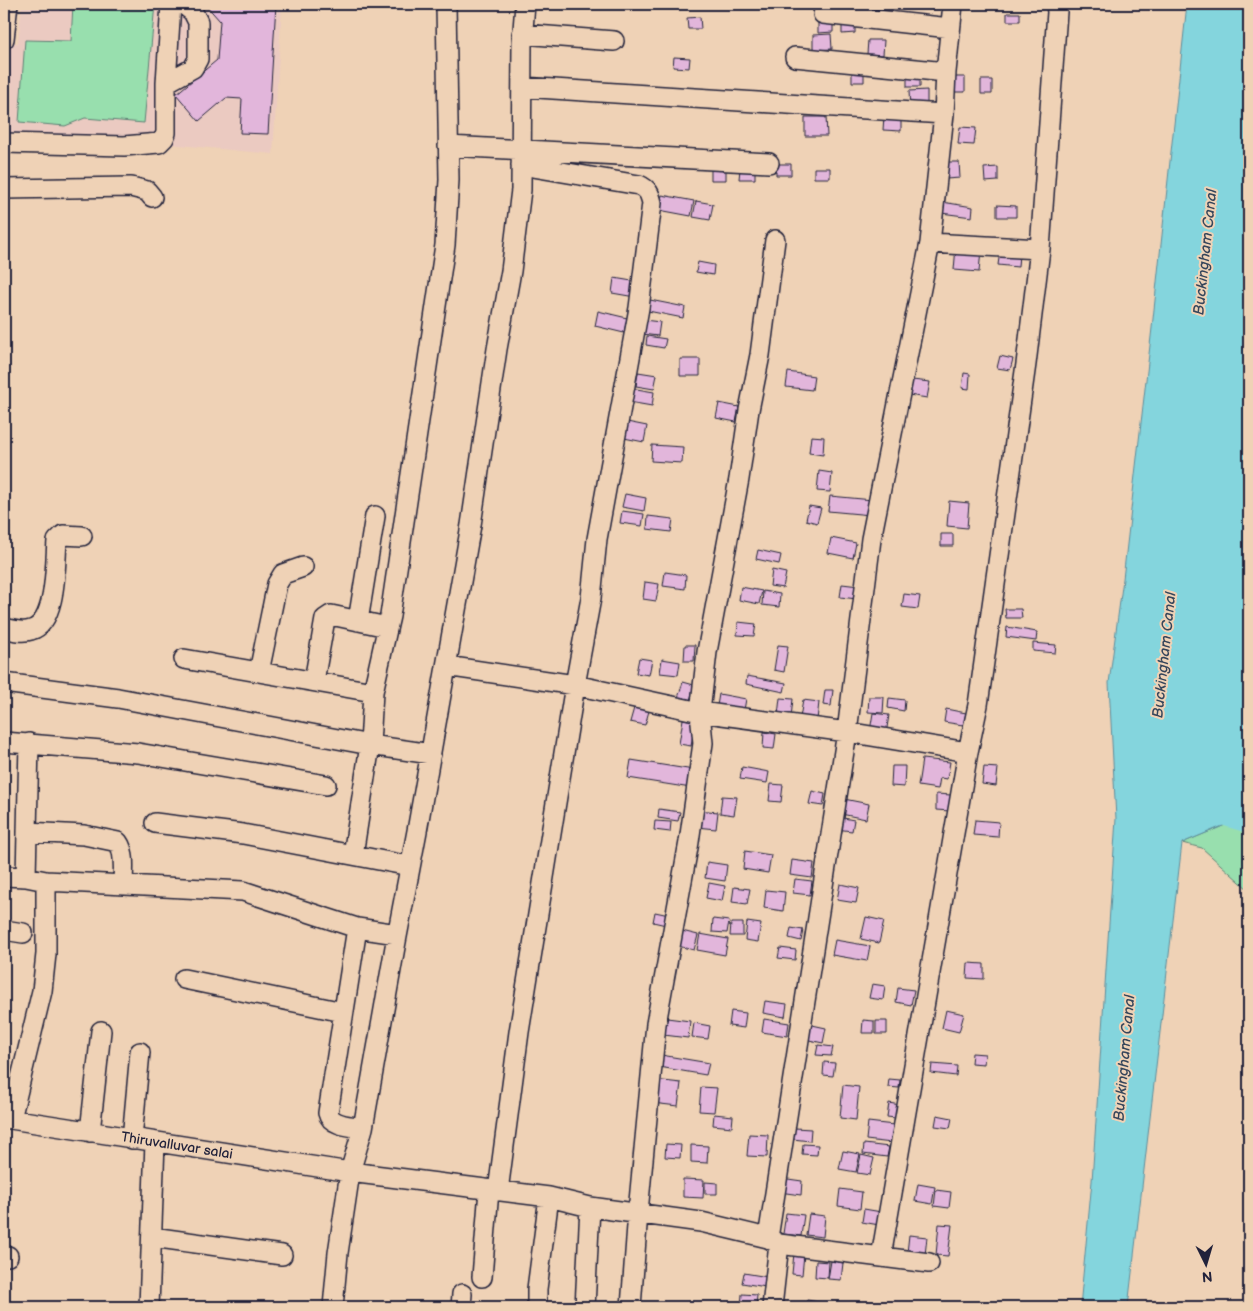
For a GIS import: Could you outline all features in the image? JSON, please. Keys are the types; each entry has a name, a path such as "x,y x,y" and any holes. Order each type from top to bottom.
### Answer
{"street":[{"path":"5,33 8,4"},
{"path":"4,143 124,146 159,143 166,133 166,83 172,4"},
{"path":"166,83 193,68 198,60 198,22 193,12 183,4"},
{"path":"353,855 370,745 373,692 387,627 444,244 449,180 446,4"},
{"path":"333,1307 338,1253 350,1172 363,1128 431,754 471,525 497,349 512,271 521,190 522,34 525,4"},
{"path":"772,1307 774,1241 847,732 871,539 930,242 944,114 952,4"},
{"path":"881,1257 968,752 978,705 1026,364 1040,249 1056,4"},
{"path":"823,14 950,28"},
{"path":"522,34 614,41"},
{"path":"794,57 946,72"},
{"path":"522,88 944,114"},
{"path":"448,146 521,157 639,185 646,188 652,203 639,308 597,539 591,598 574,685 494,1190 482,1277"},
{"path":"521,157 768,163"},
{"path":"4,189 131,187 147,191 152,197"},
{"path":"631,1307 656,1024 689,842 703,744 700,712 707,652 740,479 776,240"},
{"path":"930,242 1040,249"},
{"path":"358,621 375,516"},
{"path":"4,628 29,631 37,628 44,621 50,606 53,589 58,541 63,535 82,536"},
{"path":"259,672 277,584 283,574 303,566"},
{"path":"314,682 326,619 331,615 387,627"},
{"path":"184,659 373,692"},
{"path":"446,666 574,685 700,712 847,732 968,752"},
{"path":"4,683 118,698 370,745 431,754"},
{"path":"4,742 138,753 326,785"},
{"path":"26,877 29,743"},
{"path":"155,822 243,834 410,866"},
{"path":"27,832 84,835 118,842 122,853 123,885"},
{"path":"4,876 26,877 46,882 243,891 357,928 397,934"},
{"path":"7,1118 42,991 46,954 46,882"},
{"path":"357,928 328,1113 331,1120 335,1122 363,1128"},
{"path":"4,930 23,932"},
{"path":"184,979 343,1012"},
{"path":"90,1132 101,1031"},
{"path":"132,1139 140,1052"},
{"name":"Thiruvalluvar salai","path":"7,1118 350,1172 549,1197 590,1207 701,1222 774,1241 928,1263"},
{"path":"149,1307 155,1142"},
{"path":"537,1307 537,1289 549,1197"},
{"path":"584,1307 590,1207"},
{"path":"152,1237 282,1255"}],"shaded area":[{"path":"22,4 282,4 273,154 85,136 4,138 4,42 18,43"}],"green space":[{"path":"73,4 155,4 144,123 85,118 65,126 19,122 25,40 71,41"},
{"path":"1249,815 1249,890 1202,848 1182,843"}],"water":[{"name":"Buckingham Canal","path":"1187,4 1249,4 1249,815 1182,843 1128,1307 1080,1307 1092,1181 1116,819 1109,683 1152,328"}],"building":[{"path":"205,4 276,4 268,134 240,133 242,99 226,98 199,121 176,94 217,60 220,21"},
{"path":"1007,13 1020,13 1020,21 1007,21"},
{"path":"700,17 701,29 688,29 687,18"},
{"path":"842,20 855,20 855,33 842,34"},
{"path":"833,22 833,32 818,33 818,23"},
{"path":"831,34 832,49 813,50 813,35"},
{"path":"868,40 884,40 883,55 867,54"},
{"path":"674,57 690,58 689,68 673,67"},
{"path":"852,65 864,65 864,82 852,82"},
{"path":"907,71 920,71 920,87 907,87"},
{"path":"954,77 965,77 965,92 954,92"},
{"path":"981,80 992,80 992,94 981,94"},
{"path":"927,90 927,108 910,109 909,91"},
{"path":"884,116 901,117 901,131 883,130"},
{"path":"805,117 826,117 827,136 805,136"},
{"path":"960,127 976,128 974,145 958,144"},
{"path":"945,162 959,162 960,178 946,179"},
{"path":"776,164 791,164 791,175 776,175"},
{"path":"998,167 998,181 985,182 984,168"},
{"path":"814,168 830,168 830,178 814,178"},
{"path":"740,169 755,169 755,179 739,179"},
{"path":"711,170 726,170 726,180 711,180"},
{"path":"662,195 694,201 691,216 659,210"},
{"path":"696,201 713,204 710,220 693,217"},
{"path":"942,202 973,207 972,217 941,213"},
{"path":"997,205 1016,206 1016,217 997,217"},
{"path":"956,247 981,249 979,272 954,270"},
{"path":"1000,251 1019,254 1018,267 998,265"},
{"path":"698,262 714,265 713,275 696,272"},
{"path":"614,278 638,282 635,297 612,293"},
{"path":"650,300 685,307 683,318 648,311"},
{"path":"598,311 627,318 624,333 595,326"},
{"path":"644,320 660,322 658,336 642,334"},
{"path":"647,336 666,339 664,348 646,345"},
{"path":"1000,356 1013,359 1010,370 997,368"},
{"path":"680,359 700,359 700,376 680,376"},
{"path":"638,372 657,375 654,389 636,386"},
{"path":"788,372 814,376 812,390 786,387"},
{"path":"964,373 970,374 969,389 962,388"},
{"path":"912,380 930,382 927,398 909,395"},
{"path":"631,388 654,392 652,406 629,402"},
{"path":"719,403 739,407 736,422 716,418"},
{"path":"627,422 647,426 644,442 624,438"},
{"path":"811,436 824,437 823,455 809,453"},
{"path":"652,445 683,447 682,463 651,461"},
{"path":"819,471 832,473 830,492 817,491"},
{"path":"625,494 646,498 644,511 622,507"},
{"path":"830,496 873,500 871,515 828,511"},
{"path":"949,501 969,503 967,528 947,526"},
{"path":"809,506 821,508 817,523 806,520"},
{"path":"622,511 644,514 642,526 620,523"},
{"path":"648,516 673,519 671,532 647,529"},
{"path":"941,534 953,534 953,546 941,546"},
{"path":"831,538 856,543 853,558 828,553"},
{"path":"758,550 781,555 779,564 756,559"},
{"path":"772,570 786,573 783,588 770,586"},
{"path":"665,572 686,575 685,589 663,586"},
{"path":"645,582 659,584 656,601 643,599"},
{"path":"842,584 859,586 857,599 840,597"},
{"path":"741,587 762,591 759,604 739,600"},
{"path":"763,591 780,594 779,607 762,605"},
{"path":"904,594 920,596 918,609 902,607"},
{"path":"1005,609 1021,609 1022,618 1006,618"},
{"path":"738,622 756,624 754,636 737,635"},
{"path":"1007,627 1037,632 1036,641 1006,637"},
{"path":"1033,643 1056,645 1055,653 1033,651"},
{"path":"685,645 695,645 694,661 684,661"},
{"path":"778,645 788,646 784,672 774,670"},
{"path":"639,658 652,660 649,675 636,673"},
{"path":"662,659 680,662 678,675 660,673"},
{"path":"747,676 786,683 784,692 746,684"},
{"path":"683,682 694,685 690,701 678,698"},
{"path":"825,690 833,690 831,706 823,705"},
{"path":"719,694 746,699 744,710 717,706"},
{"path":"869,697 884,697 883,713 868,712"},
{"path":"780,698 793,699 791,717 778,715"},
{"path":"889,698 905,700 904,711 888,708"},
{"path":"803,700 819,702 817,720 800,718"},
{"path":"634,708 649,711 645,725 630,722"},
{"path":"946,709 966,713 963,725 944,722"},
{"path":"873,713 889,715 886,734 870,731"},
{"path":"683,719 695,721 691,746 679,744"},
{"path":"764,732 776,734 774,749 763,748"},
{"path":"922,759 950,762 947,779 940,778 938,789 918,786"},
{"path":"631,760 694,770 691,788 628,778"},
{"path":"892,766 905,766 904,787 891,786"},
{"path":"742,767 769,772 767,783 740,779"},
{"path":"984,767 998,768 996,786 982,784"},
{"path":"771,784 783,785 781,802 769,801"},
{"path":"812,791 825,794 823,806 809,804"},
{"path":"936,794 951,795 950,811 936,810"},
{"path":"722,796 737,797 734,815 720,813"},
{"path":"839,798 869,804 866,819 836,813"},
{"path":"659,809 680,812 678,821 658,818"},
{"path":"698,810 718,812 716,829 696,827"},
{"path":"838,817 854,820 852,831 836,829"},
{"path":"975,820 999,822 998,837 973,835"},
{"path":"655,821 671,822 670,832 654,830"},
{"path":"745,851 771,855 768,873 743,869"},
{"path":"792,860 814,863 812,878 790,875"},
{"path":"707,862 727,865 725,881 705,878"},
{"path":"795,879 812,881 810,895 793,893"},
{"path":"709,883 725,886 722,901 706,898"},
{"path":"840,884 859,888 856,903 837,900"},
{"path":"734,887 750,889 747,904 732,902"},
{"path":"766,890 785,892 783,911 764,908"},
{"path":"655,912 669,915 666,925 653,922"},
{"path":"866,917 884,921 879,943 861,939"},
{"path":"713,919 729,921 727,933 712,932"},
{"path":"747,922 761,924 758,942 745,940"},
{"path":"731,923 743,923 743,936 730,936"},
{"path":"791,928 803,930 801,941 789,938"},
{"path":"682,931 698,935 694,950 678,946"},
{"path":"700,934 728,939 725,955 697,950"},
{"path":"835,940 870,946 867,961 832,955"},
{"path":"780,948 796,950 795,960 778,958"},
{"path":"968,963 984,964 984,979 967,978"},
{"path":"872,984 885,986 883,1000 869,998"},
{"path":"898,988 914,990 911,1005 896,1002"},
{"path":"765,1001 787,1004 785,1017 763,1013"},
{"path":"946,1010 964,1014 959,1032 942,1028"},
{"path":"731,1011 746,1013 744,1028 729,1026"},
{"path":"667,1018 690,1021 688,1038 664,1035"},
{"path":"764,1019 789,1023 787,1036 762,1032"},
{"path":"863,1020 874,1021 874,1033 862,1033"},
{"path":"876,1021 887,1021 887,1034 876,1034"},
{"path":"694,1023 710,1026 708,1039 692,1037"},
{"path":"803,1023 826,1028 823,1043 800,1038"},
{"path":"818,1045 833,1047 831,1056 816,1055"},
{"path":"972,1053 985,1054 984,1064 971,1063"},
{"path":"661,1055 709,1063 706,1075 659,1067"},
{"path":"824,1062 835,1063 833,1076 823,1075"},
{"path":"932,1064 957,1066 956,1076 931,1073"},
{"path":"889,1079 900,1080 899,1088 888,1087"},
{"path":"655,1080 681,1083 678,1106 652,1103"},
{"path":"843,1085 859,1087 856,1120 840,1118"},
{"path":"701,1087 717,1088 714,1112 699,1111"},
{"path":"889,1103 905,1106 903,1119 887,1117"},
{"path":"714,1114 733,1116 732,1127 713,1125"},
{"path":"937,1115 952,1118 950,1128 935,1126"},
{"path":"868,1122 894,1125 892,1143 866,1140"},
{"path":"795,1128 811,1129 810,1141 793,1139"},
{"path":"749,1134 768,1135 767,1157 747,1156"},
{"path":"666,1144 681,1145 680,1158 665,1157"},
{"path":"803,1144 818,1145 817,1155 802,1154"},
{"path":"864,1144 889,1147 887,1157 863,1154"},
{"path":"691,1145 708,1146 707,1163 691,1162"},
{"path":"843,1151 860,1154 856,1172 839,1169"},
{"path":"861,1155 874,1158 870,1175 857,1173"},
{"path":"781,1178 802,1181 801,1195 779,1192"},
{"path":"683,1179 704,1180 703,1198 683,1197"},
{"path":"705,1182 717,1183 717,1194 705,1194"},
{"path":"918,1184 935,1187 932,1204 915,1201"},
{"path":"840,1189 862,1192 860,1209 838,1206"},
{"path":"936,1190 951,1192 949,1208 934,1206"},
{"path":"864,1209 887,1213 885,1226 862,1222"},
{"path":"786,1213 804,1215 801,1236 783,1234"},
{"path":"809,1214 825,1216 823,1237 806,1235"},
{"path":"939,1224 952,1225 948,1256 936,1255"},
{"path":"909,1235 927,1237 925,1255 907,1253"},
{"path":"794,1253 804,1254 802,1275 792,1274"},
{"path":"816,1261 829,1262 828,1278 815,1277"},
{"path":"831,1261 843,1263 841,1280 828,1279"},
{"path":"744,1273 768,1277 766,1287 742,1283"},
{"path":"742,1294 757,1295 756,1307 741,1307"},
{"path":"807,1300 836,1305 836,1307 805,1307"}],"waterway":[{"path":"1212,811 1249,822"}]}
